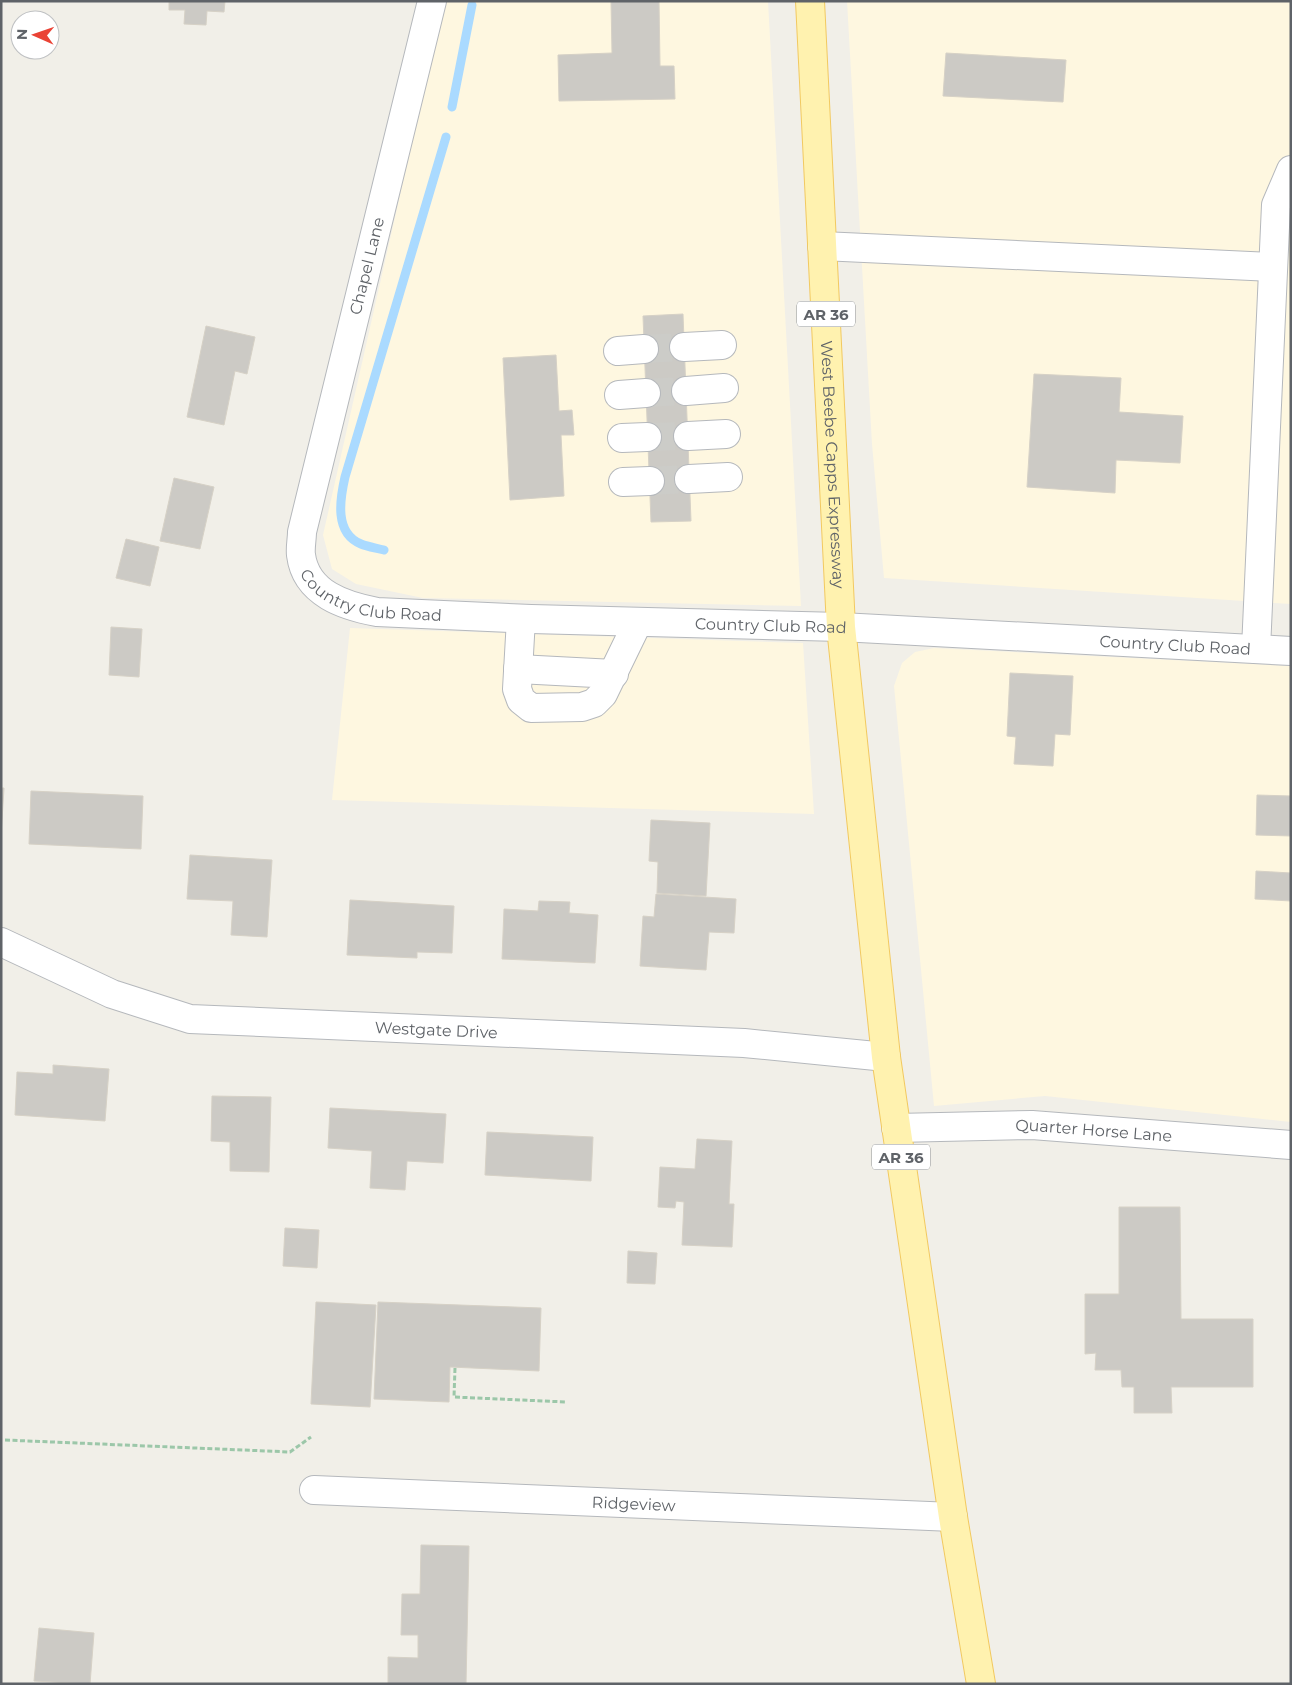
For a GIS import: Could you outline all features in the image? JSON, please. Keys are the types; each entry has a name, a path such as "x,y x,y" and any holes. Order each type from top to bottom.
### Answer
{"main road":[{"name":"West Beebe Capps Expressway","path":"810,1 841,627"},
{"name":"AR 36","path":"841,627 886,1057 953,1516 981,1684"}],"street":[{"name":"Chapel Lane","path":"302,532 432,1"},
{"path":"1256,650 1276,205 1291,170"},
{"path":"822,246 1273,267"},
{"path":"684,347 722,345"},
{"path":"686,391 724,388"},
{"path":"688,436 726,434"},
{"path":"689,479 728,477"},
{"name":"Country Club Road","path":"302,532 301,556 313,584 323,593 350,606 377,612 520,619 841,627 1291,651"},
{"path":"520,619 516,690 521,700 531,708 582,707 594,703 603,694 614,674 638,622"},
{"path":"518,669 614,674"},
{"name":"Westgate Drive","path":"1,942 112,994 190,1019 744,1043 886,1057"},
{"name":"Quarter Horse Lane","path":"896,1128 1032,1125 1291,1145"},
{"name":"Ridgeview","path":"314,1490 953,1516"}],"path":[{"path":"455,1368 454,1397 566,1402"},
{"path":"4,1440 290,1452 311,1437"}],"shaded area":[{"path":"444,1 768,1 801,606 423,598 356,584 332,569 323,535"},
{"path":"847,1 1291,1 1291,604 884,578 872,444"},
{"path":"350,628 803,643 814,814 332,800"},
{"path":"934,648 1291,666 1291,1122 1045,1096 934,1106 894,686 902,663 915,652"}],"building":[{"path":"169,1 225,1 224,12 207,11 206,25 184,24 185,10 169,10"},
{"path":"611,1 659,1 660,66 674,66 675,99 559,101 558,55 612,53"},
{"path":"946,53 1066,60 1063,102 943,96"},
{"path":"683,314 691,521 651,522 643,316"},
{"path":"206,326 255,337 247,374 235,371 224,425 187,417"},
{"path":"556,355 559,411 572,410 574,435 561,435 564,496 510,500 503,358"},
{"path":"1034,374 1121,378 1119,412 1183,416 1180,463 1116,460 1115,493 1027,487"},
{"path":"174,478 214,487 200,549 160,541"},
{"path":"126,539 159,547 150,586 116,578"},
{"path":"111,627 142,629 139,677 109,675"},
{"path":"1010,673 1073,676 1070,735 1055,734 1053,766 1014,764 1016,737 1007,736"},
{"path":"1,788 4,788 1,836"},
{"path":"31,791 143,796 141,849 29,844"},
{"path":"1257,795 1291,796 1291,836 1256,835"},
{"path":"651,820 710,823 706,896 657,893 658,862 649,861"},
{"path":"190,855 272,860 267,937 231,935 233,901 187,899"},
{"path":"1256,871 1291,873 1291,901 1255,899"},
{"path":"656,894 736,899 734,933 709,932 706,970 640,966 643,916 654,917"},
{"path":"350,900 454,906 452,953 417,952 417,958 347,955"},
{"path":"539,901 570,902 569,913 598,915 595,963 502,959 504,909 538,911"},
{"path":"53,1065 109,1069 105,1121 15,1115 17,1072 53,1074"},
{"path":"212,1096 271,1097 269,1172 230,1171 230,1142 211,1141"},
{"path":"330,1108 446,1114 443,1163 407,1161 405,1190 370,1188 372,1151 328,1148"},
{"path":"487,1132 593,1137 591,1181 485,1175"},
{"path":"697,1139 732,1141 729,1204 734,1204 732,1247 682,1245 684,1202 676,1201 675,1208 658,1207 660,1167 695,1169"},
{"path":"1119,1207 1180,1207 1181,1319 1253,1319 1253,1387 1171,1387 1172,1413 1134,1413 1134,1387 1122,1387 1121,1370 1095,1370 1096,1353 1085,1354 1085,1294 1119,1294"},
{"path":"285,1228 319,1230 317,1268 283,1266"},
{"path":"628,1251 657,1253 655,1284 627,1283"},
{"path":"316,1302 376,1305 370,1407 311,1404"},
{"path":"378,1302 541,1308 539,1371 450,1367 449,1402 374,1399"},
{"path":"421,1545 469,1546 466,1684 388,1684 388,1657 418,1658 418,1635 401,1635 402,1594 420,1594"},
{"path":"39,1628 94,1633 90,1684 34,1681"}],"waterway":[{"path":"452,107 472,5"},
{"path":"384,550 361,544 352,539 346,532 341,515 342,495 345,477 446,137"}],"tunnel":[{"path":"644,349 684,347"},
{"path":"646,393 686,391"},
{"path":"647,437 688,436"},
{"path":"650,481 689,479"}]}
